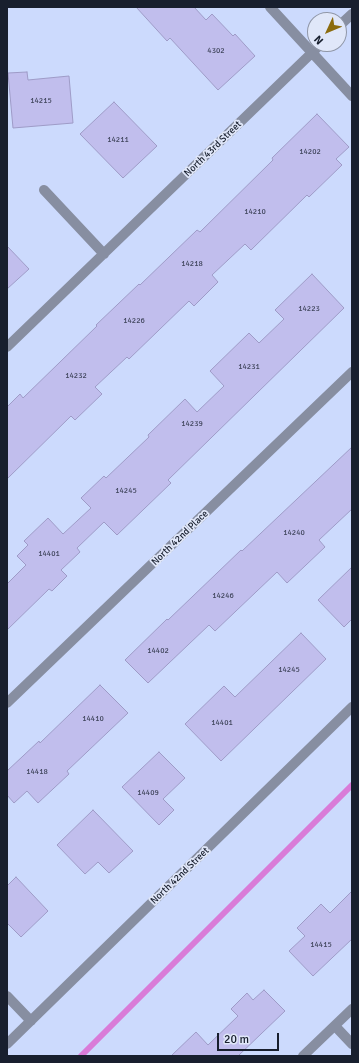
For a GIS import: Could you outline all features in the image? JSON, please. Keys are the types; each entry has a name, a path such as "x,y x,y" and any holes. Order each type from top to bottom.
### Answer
{"street":[{"path":"270,7 352,96"},
{"name":"North 43rd Street","path":"7,347 312,53"},
{"path":"44,190 104,254"},
{"name":"North 42nd Place","path":"7,703 352,372"},
{"name":"North 42nd Street","path":"7,1044 352,707"},
{"path":"7,996 31,1021"},
{"path":"303,1056 352,1009"},
{"path":"335,1026 352,1044"}],"building":[{"path":"136,7 194,7 206,20 212,14 233,36 235,34 255,56 218,90 170,38 167,41"},
{"path":"27,72 28,80 69,76 73,123 13,128 8,73"},
{"path":"114,102 157,146 123,178 80,134"},
{"path":"317,114 349,147 336,159 342,165 309,197 307,195 251,250 245,244 212,275 218,282 194,306 189,301 129,359 127,357 95,387 102,394 75,420 71,416 7,479 7,407 20,394 23,398 139,284 140,285 197,230 200,232"},
{"path":"7,246 29,269 7,289"},
{"path":"312,274 344,308 168,480 171,483 117,535 104,522 77,548 80,552 61,570 67,576 52,591 49,589 7,630 7,584 26,565 17,556 28,545 24,541 48,518 63,534 91,508 81,498 104,476 106,478 149,437 148,435 185,399 197,412 224,386 210,371 249,333 259,343 284,319 275,310"},
{"path":"352,447 352,509 319,540 325,547 287,583 277,572 215,631 209,625 148,683 125,660"},
{"path":"352,567 352,619 344,627 318,600"},
{"path":"301,633 326,659 221,761 185,724 224,686 235,697"},
{"path":"100,685 128,713 67,771 69,774 38,803 27,791 14,803 7,795 7,771 39,741 40,743"},
{"path":"159,752 185,778 163,799 174,810 159,825 122,787"},
{"path":"93,810 133,851 109,873 98,862 85,874 57,845"},
{"path":"16,877 48,911 21,937 7,923 7,886"},
{"path":"352,891 352,939 313,976 289,951 305,936 297,928 321,904 330,913"},
{"path":"264,990 285,1011 238,1056 171,1056 196,1032 208,1045 238,1016 231,1009 247,993 253,1000"}],"waterway":[{"path":"81,1056 352,785"}]}
